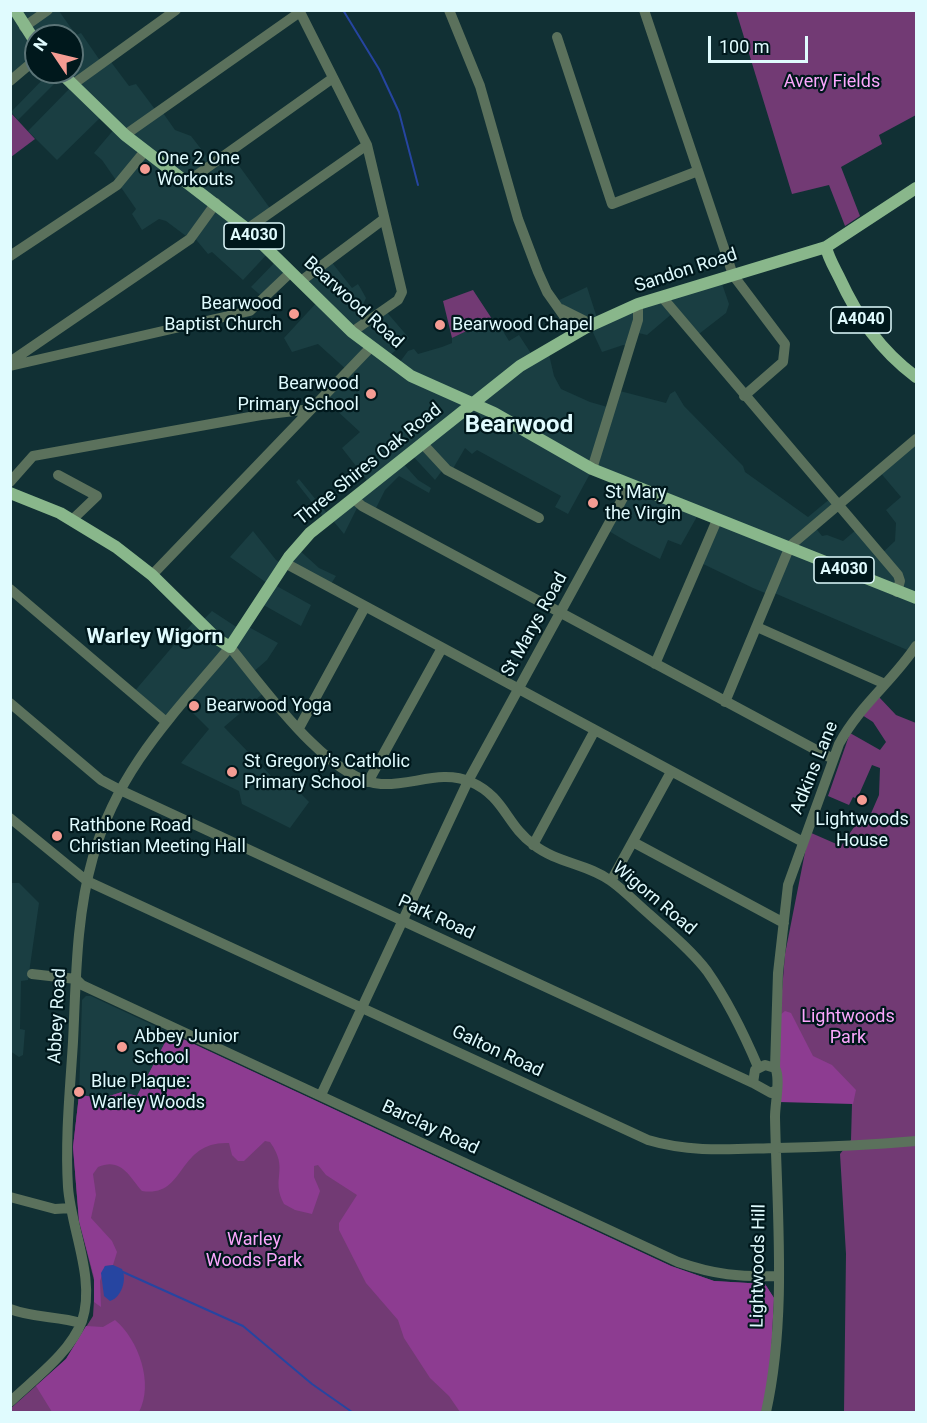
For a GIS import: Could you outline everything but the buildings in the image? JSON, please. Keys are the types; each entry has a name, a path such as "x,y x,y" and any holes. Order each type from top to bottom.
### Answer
{"main road":[{"path":"15,10 24,27"},
{"name":"Bearwood Road","path":"72,85 125,135 247,229 352,332 411,376 473,403 592,469 717,520 790,546 916,600"},
{"name":"Sandon Road","path":"473,403 520,366 591,324 638,304 826,247 916,188"},
{"name":"A4040","path":"826,247 846,292 866,327 892,358 916,377"},
{"name":"Three Shires Oak Road","path":"230,647 285,563 310,533 473,403"},
{"path":"10,493 73,519 152,575 217,639 230,647"}],"street":[{"path":"28,24 48,10"},
{"path":"72,85 176,10"},
{"path":"449,10 480,86 522,230 547,292 576,333"},
{"path":"644,10 733,275 785,344 783,362 744,396"},
{"path":"125,135 300,11 367,145 401,296 352,332"},
{"path":"557,37 612,204 698,171"},
{"path":"10,81 24,69"},
{"path":"187,182 333,78"},
{"path":"247,229 367,145"},
{"path":"10,256 117,185 145,151"},
{"path":"10,364 43,339 190,240 216,203"},
{"path":"301,281 384,219"},
{"path":"10,364 52,358 250,311 291,272"},
{"path":"662,297 898,575 900,581 897,592"},
{"path":"592,469 638,320 638,304"},
{"path":"561,309 591,324"},
{"path":"43,339 52,358"},
{"path":"152,575 371,347"},
{"path":"10,482 33,456 261,415 311,410"},
{"path":"725,702 790,546 916,439"},
{"path":"422,443 447,470 539,518"},
{"path":"58,475 97,496 73,519"},
{"name":"St Marys Road","path":"321,1095 468,781 630,485"},
{"path":"353,498 362,506 833,759"},
{"path":"655,664 717,520"},
{"path":"285,563 803,842"},
{"path":"10,590 165,721"},
{"path":"299,728 365,607"},
{"path":"757,627 885,684"},
{"name":"Abbey Road","path":"10,1402 63,1351 81,1323 85,1290 71,1208 67,1152 76,979 87,881 102,829 120,790 145,747 230,647"},
{"name":"Wigorn Road","path":"230,647 299,728 335,765 368,782 387,784 445,777 468,781 490,792 522,835 533,845 561,862 598,873 611,881 678,941 706,971 733,1014 757,1069"},
{"path":"368,782 442,648"},
{"name":"Adkins Lane","path":"784,923 788,885 833,759 849,724 914,649"},
{"name":"Park Road","path":"10,703 101,780 120,790 753,1083"},
{"path":"533,845 594,730"},
{"path":"611,881 671,772"},
{"name":"Galton Road","path":"10,818 87,881 648,1140 691,1150 916,1141"},
{"path":"633,842 784,923 776,1013 775,1068 779,1075 771,1091 753,1083 757,1069"},
{"path":"32,974 76,979"},
{"name":"Barclay Road","path":"76,979 82,985 678,1262 711,1274 741,1277 778,1276"},
{"path":"738,1076 746,1077 765,1065 775,1068"},
{"name":"Lightwoods Hill","path":"766,1413 772,1384 778,1276 776,1120 771,1091"},
{"path":"10,1197 55,1209 71,1208"},
{"path":"10,1309 24,1314 65,1318 81,1323"}],"shaded area":[{"path":"10,11 59,11 68,24 24,24 24,69 14,78 11,74"},
{"path":"84,37 101,62 108,58 129,86 136,84 157,112 161,110 175,130 191,136 212,163 229,152 272,211 247,229 270,251 243,280 212,252 208,254 193,236 190,239 166,221 159,219 142,230 132,214 136,209 102,160 94,153 116,127 103,115 57,160 28,131 72,86 70,84 84,84"},
{"path":"38,84 54,84 18,120 11,112"},
{"path":"278,259 291,272 265,299 251,287"},
{"path":"330,260 352,288 358,284 366,298 362,307 370,318 384,309 409,338 386,359 397,366 408,351 414,349 418,354 442,347 452,343 452,338 495,318 509,341 519,335 534,358 548,350 554,376 561,389 590,402 611,408 616,390 666,403 670,394 675,391 684,406 743,466 745,472 808,517 831,498 838,506 814,526 822,536 827,535 843,541 857,529 880,555 895,541 896,523 886,510 901,497 879,471 916,439 916,646 912,652 772,592 770,595 753,588 699,562 717,520 699,513 681,545 668,540 660,559 631,544 607,530 630,485 592,470 568,514 555,507 561,496 477,450 472,454 465,448 451,472 444,468 435,480 410,453 401,461 418,480 431,488 429,493 399,476 385,490 374,512 359,504 344,534 330,517 370,484 342,448 360,432 322,397 348,371 318,344 292,352 284,338 319,300 301,281"},
{"path":"720,278 729,304 726,313 695,337 674,312 647,335 634,332 630,347 623,345 602,352 590,326 583,329 555,302 587,287 598,321"},
{"path":"299,479 330,517 326,520 296,482"},
{"path":"253,531 276,560 284,565 273,584 311,605 301,626 260,603 271,586 230,557"},
{"path":"297,548 319,568 336,576 329,587 285,563"},
{"path":"212,611 241,630 245,625 278,643 267,660 252,673 267,690 224,727 277,782 287,780 309,802 290,828 242,804 239,791 181,763 209,729 182,702 165,721 133,693 196,619 201,622"},
{"path":"10,883 19,883 39,903 28,980 21,981 20,1029 25,1030 23,1055 19,1057 10,1051"},
{"name":"Abbey Junior School","path":"86,996 91,996 170,1033 137,1096 119,1093 103,1098 79,1095 82,1000"},
{"path":"785,1011 791,1013 813,1056 832,1065 856,1090 853,1104 779,1102 780,1015"},
{"path":"170,1033 671,1266 714,1281 765,1284 774,1298 770,1377 763,1412 460,1412 449,1396 430,1378 404,1338 398,1320 366,1283 339,1230 339,1223 357,1195 326,1175 318,1165 314,1166 314,1177 320,1191 312,1214 295,1210 284,1204 279,1187 279,1160 270,1142 265,1141 244,1161 238,1161 232,1155 229,1143 212,1145 199,1151 167,1186 156,1191 142,1191 119,1166 113,1164 98,1167 93,1174 96,1195 91,1218 112,1241 117,1252 113,1265 105,1266 100,1281 101,1307 94,1302 94,1277 79,1221 73,1147 79,1095 103,1098 122,1092 137,1096"},
{"path":"115,1320 131,1339 142,1363 145,1389 139,1412 52,1412 36,1386 66,1359 86,1326 103,1327"}],"green space":[{"name":"Avery Fields","path":"736,11 916,11 916,115 879,135 882,144 841,167 860,216 845,226 829,185 792,194"},
{"path":"10,112 35,139 11,157 10,157"},
{"path":"473,290 492,319 452,338 443,301"},
{"name":"Lightwoods Park","path":"879,697 896,715 916,723 916,1412 844,1412 846,1254 840,1154 851,1140 852,1104 780,1062 780,1015 785,954 809,832 841,846 861,817 869,818 879,795 880,768 872,765 857,799 853,797 849,805 828,796 850,733 880,750 886,742 873,722 862,715"},
{"name":"Warley Woods Park","path":"170,1033 671,1266 714,1281 765,1284 774,1298 763,1412 11,1412 10,1409 66,1359 93,1316 95,1284 79,1221 73,1147 79,1095 103,1098 122,1092 137,1096"}],"water":[{"path":"113,1265 122,1269 124,1282 118,1296 110,1301 104,1296 101,1273 105,1266"}],"waterway":[{"path":"343,10 379,69 399,112 418,185"},
{"path":"123,1272 243,1326 312,1384 352,1412"}],"place":[{"name":"One 2 One Workouts","path":"145,169"},
{"name":"Bearwood Baptist Church","path":"294,314"},
{"name":"Bearwood Chapel","path":"440,325"},
{"name":"Bearwood Primary School","path":"371,394"},
{"name":"St Mary the Virgin","path":"593,503"},
{"name":"Bearwood Yoga","path":"194,706"},
{"name":"St Gregory's Catholic Primary School","path":"232,772"},
{"name":"Lightwoods House","path":"862,800"},
{"name":"Rathbone Road Christian Meeting Hall","path":"57,836"},
{"name":"Abbey Junior School","path":"122,1047"},
{"name":"Blue Plaque: Warley Woods","path":"79,1092"}],"district":[{"name":"Bearwood","path":"519,426"},
{"name":"Warley Wigorn","path":"155,638"}]}
